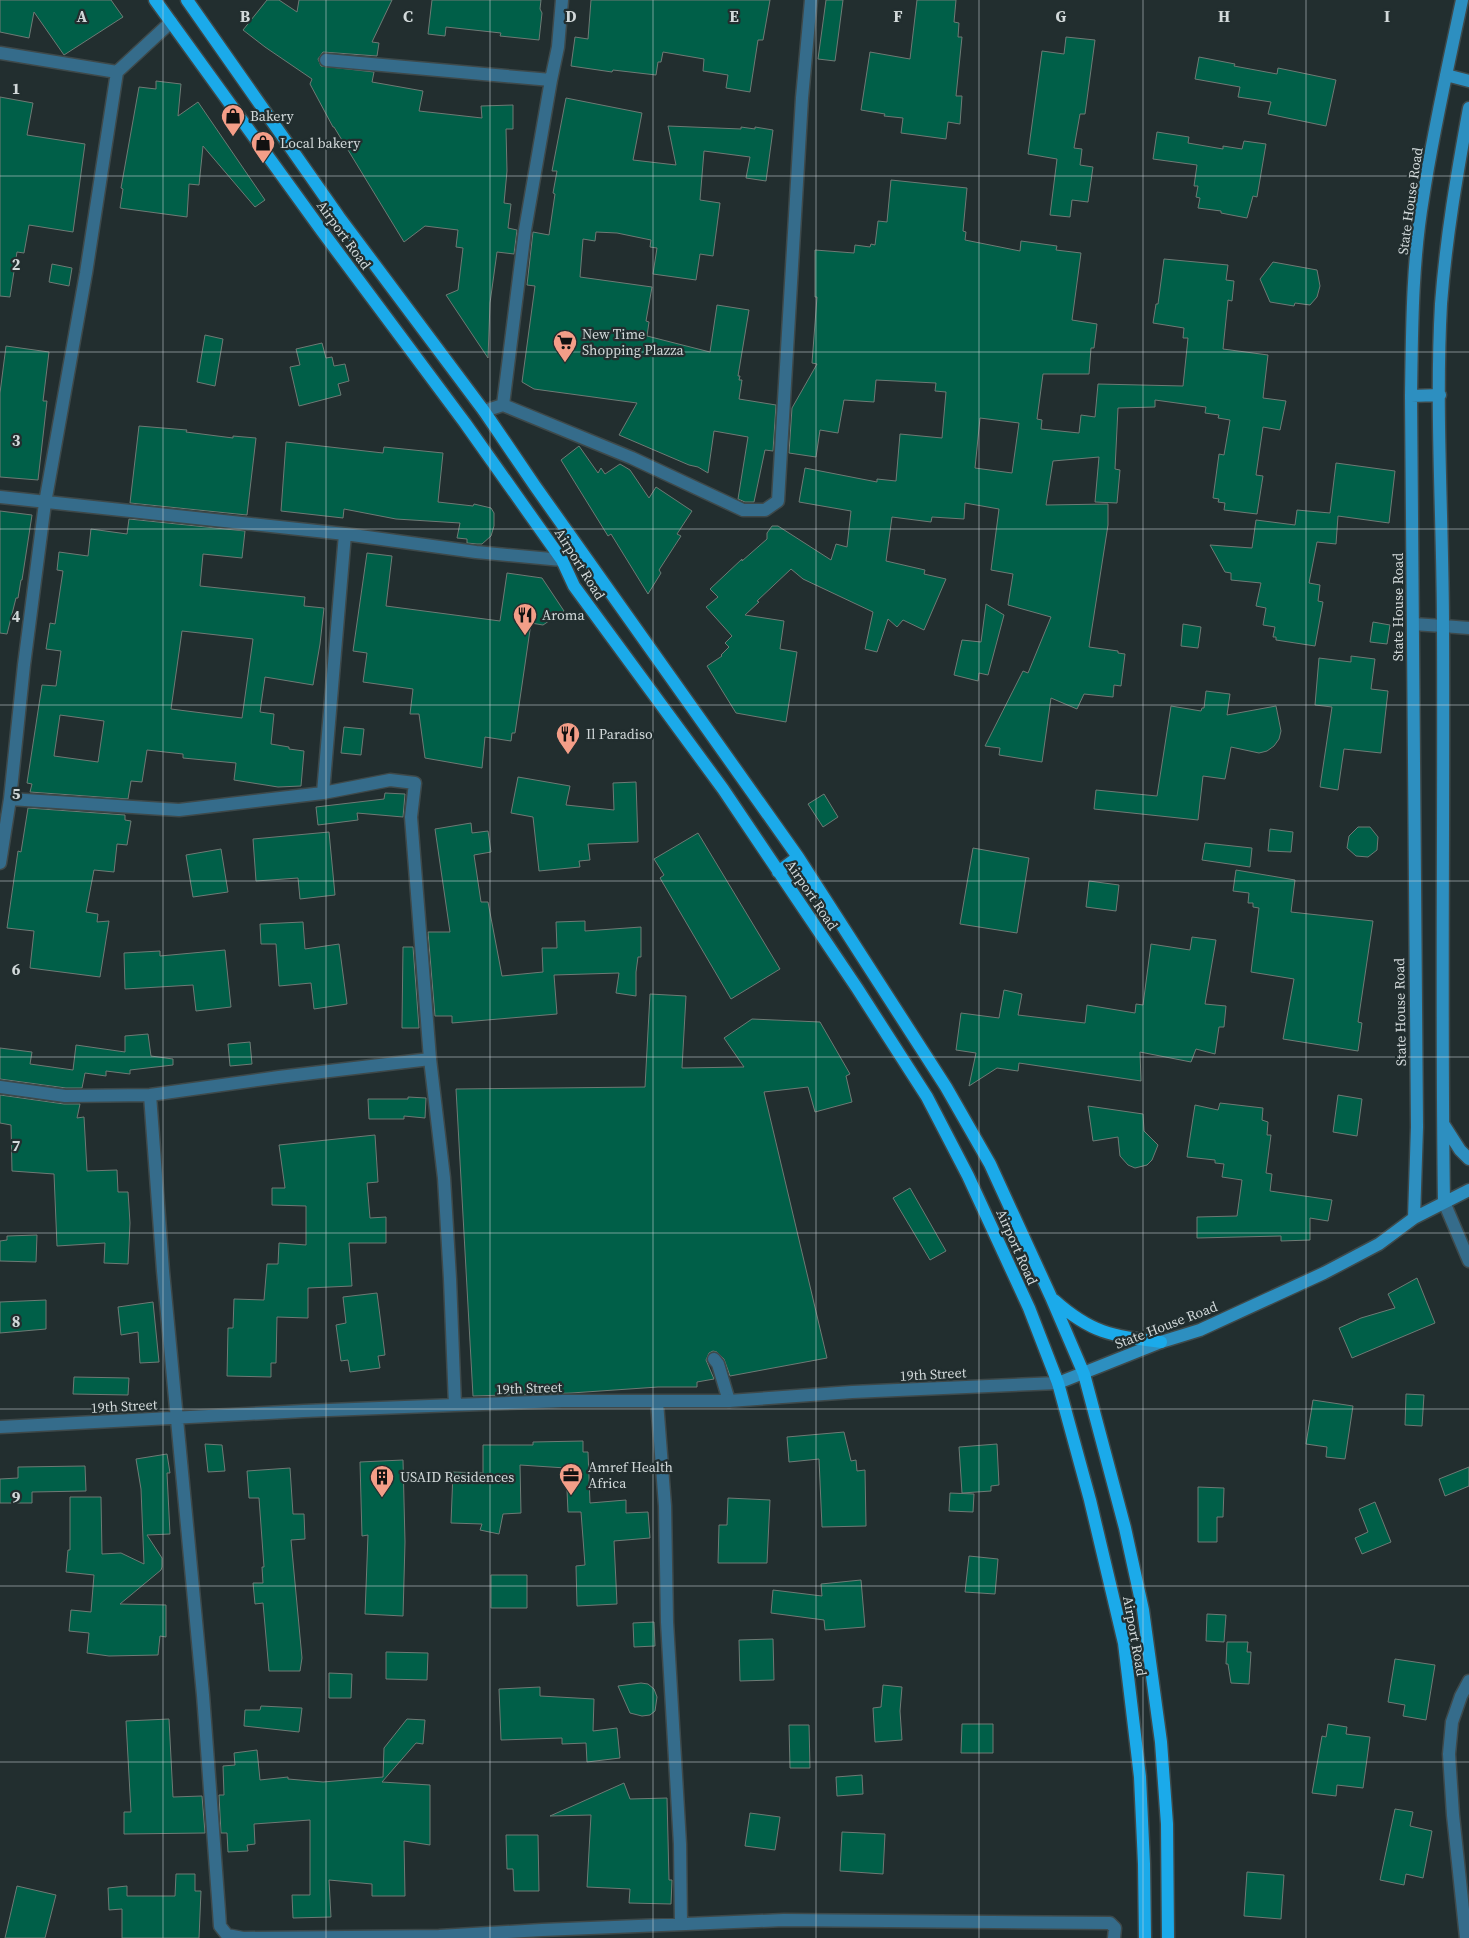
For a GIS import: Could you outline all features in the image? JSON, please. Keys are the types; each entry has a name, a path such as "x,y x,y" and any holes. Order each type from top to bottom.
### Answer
{"main road":[{"name":"Airport Road","path":"155,0 322,231 465,423 562,560 574,586 717,781 857,988 927,1097 968,1176 1028,1308 1058,1382 1090,1500 1124,1643 1140,1777 1145,1938"},
{"name":"Airport Road","path":"187,0 339,217 484,411 798,857 946,1086 990,1164 1084,1374 1125,1528 1143,1610 1162,1742 1167,1824 1168,1938"},
{"name":"State House Road","path":"1414,1218 1417,1127 1411,396 1412,303 1422,199 1462,0"},
{"path":"1446,75 1469,81"},
{"path":"1444,1202 1443,626 1440,395 1442,304 1451,203 1469,108"},
{"path":"1411,396 1440,395"},
{"path":"778,872 798,857"},
{"path":"1443,1125 1460,1150 1469,1159"},
{"name":"State House Road","path":"1058,1382 1084,1374 1161,1342 1200,1330 1324,1273 1379,1244 1414,1218 1469,1190"},
{"path":"1051,1297 1072,1316 1092,1327 1115,1336 1161,1342"}],"street":[{"path":"503,405 526,230 558,47 562,0"},
{"path":"484,411 503,405 632,458 743,510 765,510 778,501 802,98 811,0"},
{"path":"0,862 10,799 24,665 45,503 86,273 117,72 171,22"},
{"path":"0,53 117,72"},
{"path":"326,60 551,80"},
{"path":"0,497 345,534 476,552 562,560"},
{"path":"323,793 345,534"},
{"path":"1413,624 1469,628"},
{"path":"10,799 179,810 323,793 390,780 415,783 412,817 430,1059 444,1178 455,1405"},
{"path":"0,1087 65,1096 150,1095 430,1059"},
{"path":"150,1095 163,1271 203,1695 220,1926 227,1935 243,1938 439,1936 784,1920 1082,1922 1112,1924 1115,1928 1114,1938"},
{"path":"1444,1202 1469,1261"},
{"path":"714,1358 718,1364 729,1401"},
{"name":"19th Street","path":"0,1427 304,1411 562,1401 729,1401 852,1392 1058,1382"},
{"path":"657,1402 665,1506 667,1622 680,1844 681,1924"},
{"path":"1466,1938 1452,1815 1449,1754 1452,1722 1461,1696 1469,1681"}],"building":[{"path":"0,0 111,0 123,17 64,55 34,12 29,38 0,32"},
{"path":"267,0 279,0 297,12 299,0 392,0 372,42 379,43 377,56 323,52 318,59 321,66 374,72 372,82 423,91 419,111 482,118 481,106 513,105 513,129 506,129 507,171 504,203 511,204 508,228 517,230 514,254 497,252 490,303 488,358 446,295 458,290 463,248 456,247 458,230 425,226 404,242 333,127 310,84 312,79 243,30"},
{"path":"432,0 541,0 540,9 542,13 539,40 500,36 501,33 446,27 445,36 428,34"},
{"path":"591,0 770,0 763,40 758,40 750,92 726,88 728,75 703,71 704,59 663,52 661,62 658,62 656,75 613,70 612,72 571,66 575,37 588,39"},
{"path":"826,0 843,0 835,61 818,59"},
{"path":"917,0 956,0 954,22 959,23 958,37 962,37 956,96 962,96 960,124 948,122 946,139 901,133 903,118 884,116 885,114 861,110 870,52 910,59"},
{"path":"1066,37 1095,40 1085,114 1080,114 1074,148 1082,149 1080,165 1093,167 1088,202 1072,200 1070,217 1050,215 1057,159 1028,154 1042,51 1064,54"},
{"path":"1199,57 1277,74 1278,68 1336,80 1326,126 1268,114 1271,102 1238,97 1240,87 1195,79"},
{"path":"156,81 181,84 178,116 198,102 265,200 255,207 203,146 199,185 189,184 187,217 120,208 123,189 121,188 139,87 156,89"},
{"path":"0,97 33,103 27,135 85,144 73,232 29,225 24,253 17,252 10,297 0,296"},
{"path":"566,98 642,113 633,160 676,165 668,126 741,129 741,127 755,129 755,127 773,130 766,181 746,178 750,157 704,151 700,200 720,203 713,256 700,254 696,280 653,274 657,248 650,247 651,240 617,233 596,232 595,241 583,239 580,277 652,287 646,321 649,322 647,336 710,352 717,305 749,310 738,376 740,376 739,380 742,380 739,399 776,405 773,451 765,450 754,502 745,502 738,499 748,437 714,431 708,473 698,467 689,465 619,435 637,403 534,389 522,382 535,286 527,285 533,232 549,235 557,171 552,171"},
{"path":"1157,132 1189,137 1188,143 1223,149 1223,146 1242,149 1244,141 1266,144 1257,197 1253,196 1247,218 1221,213 1221,211 1198,208 1200,198 1196,197 1198,186 1194,186 1197,165 1153,159"},
{"path":"891,180 967,188 963,231 966,232 965,240 1020,251 1021,241 1057,246 1056,250 1081,253 1072,320 1097,324 1094,348 1091,348 1089,374 1043,374 1037,419 1042,420 1041,429 1079,433 1081,415 1095,417 1098,384 1183,386 1188,338 1183,338 1184,328 1153,323 1156,304 1158,304 1164,259 1228,265 1226,280 1234,281 1232,301 1228,300 1223,349 1268,355 1263,398 1286,401 1280,430 1263,427 1256,475 1263,476 1257,514 1224,510 1225,503 1218,502 1219,499 1213,498 1219,454 1224,455 1230,420 1218,418 1219,415 1205,413 1206,407 1155,400 1155,407 1118,408 1115,469 1120,470 1117,503 1095,502 1099,457 1053,461 1046,505 1108,504 1108,525 1089,647 1118,651 1118,653 1125,654 1121,686 1114,685 1113,697 1084,694 1077,709 1051,698 1042,762 999,755 1000,748 985,746 1023,671 1028,673 1051,617 1008,605 1013,574 991,570 999,509 965,503 964,519 932,517 931,522 892,517 886,561 925,570 924,574 946,579 924,630 903,620 897,627 888,619 877,652 865,649 873,612 803,579 791,569 757,601 759,602 745,615 784,621 780,649 797,652 786,722 736,713 707,666 722,656 729,647 725,643 732,636 706,607 718,597 710,589 767,539 767,533 772,526 778,526 831,560 836,544 847,547 851,511 799,502 805,468 877,482 877,479 896,481 900,434 942,438 946,392 935,391 936,383 876,380 874,402 844,400 838,433 820,430 816,457 789,453 792,408 817,364 812,363 817,297 815,297 815,250 854,253 855,245 870,247 871,244 875,245 878,221 887,222","holes":["980,418 1019,423 1012,473 975,468"]},
{"path":"1273,262 1317,270 1320,286 1317,297 1310,305 1295,303 1294,306 1270,302 1260,279"},
{"path":"52,264 72,268 69,286 49,282"},
{"path":"205,335 223,339 215,386 197,382"},
{"path":"322,343 326,358 332,357 334,366 345,364 349,381 338,384 341,395 299,406 290,367 300,365 296,349"},
{"path":"6,346 49,352 43,401 47,401 38,480 0,477 0,393"},
{"path":"139,426 187,430 186,432 233,438 233,436 256,438 247,515 130,503"},
{"path":"286,442 383,453 384,447 443,453 438,502 473,506 474,504 491,508 494,513 494,526 491,536 482,544 467,543 467,539 457,538 460,523 396,519 344,509 343,518 281,511"},
{"path":"579,446 598,473 601,468 605,474 620,464 630,470 649,498 656,487 692,511 677,534 681,536 659,570 661,573 648,594 611,534 608,536 561,460"},
{"path":"1336,463 1395,471 1389,523 1338,516 1336,544 1317,542 1309,583 1320,585 1318,601 1323,602 1315,646 1276,640 1276,637 1273,637 1275,627 1263,625 1266,608 1256,606 1261,583 1231,580 1231,573 1225,572 1210,545 1252,548 1256,520 1295,525 1297,510 1330,513"},
{"path":"0,511 32,515 22,580 7,634 0,633"},
{"path":"129,519 245,531 242,558 203,554 200,586 305,597 304,606 324,608 313,685 265,677 260,712 274,714 271,744 304,751 301,786 278,787 234,780 236,763 183,758 183,754 147,750 142,782 131,781 128,799 30,792 32,784 27,783 42,685 56,686 61,651 46,649 50,623 55,624 63,571 57,570 59,552 88,556 91,529 127,534","holes":["182,631 253,639 242,718 171,709","60,715 104,721 98,762 54,756"]},
{"path":"367,553 392,556 386,606 500,621 507,573 542,578 564,611 543,625 531,623 515,733 512,733 511,741 485,737 482,768 425,758 419,714 410,714 413,689 363,682 367,653 353,651"},
{"path":"986,604 1004,615 988,675 979,673 978,681 954,675 962,640 981,642"},
{"path":"1373,622 1390,625 1387,644 1370,642"},
{"path":"1183,624 1201,627 1198,648 1181,646"},
{"path":"1351,656 1375,659 1371,689 1388,691 1381,753 1344,749 1338,790 1320,787 1332,707 1315,705 1319,658 1351,662"},
{"path":"1206,691 1230,694 1227,715 1276,706 1281,731 1279,739 1274,746 1267,751 1259,753 1231,747 1225,779 1203,776 1198,820 1094,809 1096,790 1157,796 1171,706 1201,711 1204,708"},
{"path":"344,727 364,729 361,755 341,753"},
{"path":"518,777 570,786 566,805 614,810 613,783 636,782 638,842 588,844 590,860 579,861 580,867 539,871 533,817 511,813"},
{"path":"385,793 405,794 403,817 357,813 358,820 318,825 316,807 384,799"},
{"path":"824,794 838,817 823,827 808,804"},
{"path":"28,808 125,815 125,820 131,821 127,845 117,844 114,872 94,870 86,912 98,914 97,922 109,921 100,977 30,968 34,931 7,928 18,851 21,852"},
{"path":"471,823 472,833 488,831 491,852 474,855 481,902 488,902 502,976 543,972 542,948 557,948 556,922 585,921 585,931 641,927 641,957 638,957 636,972 636,996 616,993 619,973 554,975 557,1014 452,1023 452,1016 435,1016 428,932 450,932 435,829"},
{"path":"1358,827 1370,827 1378,837 1377,850 1368,857 1356,856 1347,848 1349,836"},
{"path":"1270,829 1293,832 1291,852 1268,851"},
{"path":"329,832 335,895 300,899 298,878 256,881 253,839"},
{"path":"698,833 780,969 731,999 660,878 664,875 654,859"},
{"path":"1205,843 1252,848 1250,867 1202,860"},
{"path":"973,848 1029,858 1017,933 960,924"},
{"path":"221,849 228,892 193,897 186,855"},
{"path":"1236,870 1295,880 1291,912 1373,921 1358,1022 1362,1023 1358,1051 1283,1039 1294,979 1251,972 1259,908 1253,907 1253,903 1248,903 1249,893 1233,891"},
{"path":"1089,881 1119,885 1116,911 1086,907"},
{"path":"303,922 305,949 339,944 347,1004 314,1009 311,983 279,986 276,944 261,944 260,924"},
{"path":"1192,937 1216,940 1205,1004 1226,1006 1224,1027 1219,1027 1215,1054 1196,1049 1191,1062 1140,1052 1141,1081 1019,1063 1018,1071 997,1068 969,1086 976,1053 956,1050 961,1013 999,1018 1004,990 1022,994 1018,1015 1085,1023 1087,1005 1135,1013 1136,1004 1143,1005 1151,944 1190,950"},
{"path":"403,947 413,947 419,1028 402,1028"},
{"path":"225,950 231,1007 196,1011 193,985 125,989 124,953 160,951 160,956"},
{"path":"650,994 686,996 682,1068 744,1067 724,1038 752,1019 820,1022 850,1074 846,1076 852,1102 815,1112 808,1087 764,1092 827,1358 730,1376 724,1359 717,1352 713,1351 709,1353 706,1360 714,1379 697,1382 697,1387 658,1387 571,1393 473,1396 456,1089 645,1087"},
{"path":"148,1034 151,1056 173,1059 173,1065 130,1070 130,1074 106,1071 106,1076 85,1073 82,1088 66,1088 0,1079 0,1048 32,1052 30,1064 73,1070 76,1045 125,1052 125,1036"},
{"path":"250,1042 252,1064 230,1066 228,1044"},
{"path":"0,1095 64,1104 80,1104 77,1118 84,1117 87,1171 117,1170 118,1192 128,1192 130,1223 128,1264 104,1263 105,1243 57,1246 54,1174 12,1171 11,1125 0,1123"},
{"path":"1338,1095 1362,1099 1357,1136 1333,1132"},
{"path":"408,1097 426,1098 425,1118 404,1116 404,1119 369,1119 368,1099 408,1099"},
{"path":"1220,1103 1263,1108 1262,1120 1268,1122 1267,1135 1271,1135 1266,1173 1272,1174 1270,1191 1332,1200 1328,1221 1310,1218 1310,1240 1281,1241 1281,1236 1197,1238 1197,1217 1237,1216 1242,1180 1222,1177 1224,1164 1215,1163 1215,1160 1187,1157 1195,1105 1218,1110"},
{"path":"1088,1106 1143,1114 1144,1131 1158,1145 1152,1160 1147,1165 1135,1168 1128,1165 1120,1156 1118,1137 1093,1141"},
{"path":"375,1135 378,1182 367,1183 370,1218 386,1217 386,1243 349,1243 352,1286 308,1288 308,1318 277,1317 276,1363 271,1363 271,1377 227,1376 228,1328 233,1328 234,1299 264,1300 267,1264 278,1264 279,1243 306,1245 306,1206 272,1205 272,1188 285,1188 279,1145"},
{"path":"910,1188 946,1251 930,1260 893,1198"},
{"path":"37,1235 36,1262 0,1261 0,1241 7,1240 7,1236"},
{"path":"1417,1278 1435,1323 1352,1358 1339,1328 1361,1318 1395,1308 1388,1294"},
{"path":"377,1293 385,1355 378,1356 380,1368 350,1372 348,1360 341,1361 336,1325 346,1323 343,1297"},
{"path":"46,1300 46,1329 0,1333 0,1302"},
{"path":"153,1302 159,1362 140,1363 138,1332 121,1335 118,1307"},
{"path":"74,1377 129,1378 128,1395 73,1394"},
{"path":"1406,1394 1424,1395 1422,1426 1405,1425"},
{"path":"1313,1400 1353,1406 1345,1459 1326,1457 1327,1447 1306,1444"},
{"path":"844,1432 851,1461 856,1460 857,1471 865,1470 866,1526 822,1527 819,1459 789,1462 787,1437"},
{"path":"583,1441 583,1452 588,1452 590,1503 626,1500 626,1513 648,1512 650,1538 614,1541 617,1604 577,1606 576,1566 585,1565 581,1512 568,1512 566,1468 520,1465 521,1513 503,1514 499,1534 480,1530 482,1524 451,1523 453,1472 483,1473 483,1445 533,1445 533,1442"},
{"path":"205,1444 222,1445 225,1471 208,1472"},
{"path":"997,1444 999,1485 991,1486 991,1491 962,1493 959,1447"},
{"path":"167,1454 170,1473 167,1473 170,1534 147,1535 162,1558 162,1567 161,1570 120,1604 166,1605 166,1637 160,1636 158,1655 109,1656 87,1653 89,1633 69,1631 71,1610 91,1612 94,1575 66,1572 68,1550 70,1550 70,1497 101,1497 102,1554 121,1553 144,1564 141,1489 136,1459"},
{"path":"403,1460 405,1542 403,1616 365,1614 368,1535 362,1536 360,1462"},
{"path":"85,1466 86,1491 32,1492 32,1503 0,1503 0,1479 18,1478 18,1467"},
{"path":"1469,1467 1469,1486 1445,1496 1439,1479"},
{"path":"290,1468 293,1514 304,1514 305,1539 291,1540 302,1658 300,1671 269,1671 263,1603 255,1604 253,1583 263,1583 262,1567 264,1567 259,1498 249,1498 247,1471"},
{"path":"1198,1487 1224,1488 1223,1517 1217,1517 1217,1542 1198,1542"},
{"path":"950,1493 974,1494 973,1512 949,1511"},
{"path":"728,1498 770,1500 767,1563 718,1563 719,1525 727,1525"},
{"path":"1375,1502 1391,1542 1362,1554 1355,1538 1368,1532 1359,1509"},
{"path":"969,1556 998,1559 995,1594 965,1592"},
{"path":"491,1575 527,1575 527,1608 491,1608"},
{"path":"861,1580 865,1627 825,1630 824,1620 771,1613 773,1590 822,1596 821,1584"},
{"path":"1207,1614 1226,1615 1224,1642 1206,1641"},
{"path":"654,1622 655,1646 634,1647 633,1623"},
{"path":"773,1639 774,1680 740,1681 739,1640"},
{"path":"1227,1642 1248,1642 1247,1652 1251,1652 1249,1684 1231,1683 1228,1664 1226,1664"},
{"path":"386,1652 428,1653 427,1680 386,1679"},
{"path":"1395,1659 1435,1665 1426,1720 1403,1716 1405,1705 1388,1702"},
{"path":"329,1673 352,1674 351,1698 329,1698"},
{"path":"648,1684 654,1689 657,1697 655,1711 650,1715 642,1716 630,1713 618,1686"},
{"path":"883,1685 902,1687 900,1711 902,1740 875,1742 873,1708 881,1707"},
{"path":"540,1687 540,1696 594,1699 593,1731 617,1728 620,1758 587,1762 586,1743 562,1744 562,1738 501,1740 499,1689"},
{"path":"261,1706 302,1708 299,1732 244,1726 245,1710 260,1710"},
{"path":"169,1719 173,1797 202,1796 205,1833 124,1834 124,1812 131,1812 126,1721"},
{"path":"407,1719 425,1720 423,1744 416,1743 382,1782 430,1785 430,1845 404,1841 405,1896 372,1896 372,1884 329,1880 331,1917 293,1918 292,1895 310,1895 310,1820 254,1824 255,1844 247,1845 248,1851 228,1852 227,1833 221,1833 219,1795 224,1795 223,1766 235,1765 234,1753 257,1750 260,1780 288,1777 288,1779 323,1782 383,1777 384,1748"},
{"path":"962,1724 993,1724 993,1753 961,1753"},
{"path":"1328,1724 1347,1727 1346,1734 1370,1737 1363,1788 1337,1785 1336,1796 1312,1793 1322,1736 1326,1737"},
{"path":"789,1725 809,1725 810,1768 790,1768"},
{"path":"862,1775 863,1794 837,1796 836,1777"},
{"path":"624,1783 630,1799 667,1798 669,1880 672,1880 671,1904 629,1903 630,1889 587,1887 591,1815 550,1816"},
{"path":"1395,1809 1413,1812 1410,1826 1432,1831 1423,1878 1406,1874 1404,1885 1380,1880"},
{"path":"750,1813 780,1817 775,1850 745,1846"},
{"path":"842,1832 885,1834 883,1874 840,1871"},
{"path":"506,1835 538,1835 539,1891 514,1891 513,1869 507,1869"},
{"path":"1247,1872 1284,1875 1281,1919 1244,1916"},
{"path":"176,1874 195,1874 195,1891 201,1891 199,1938 122,1938 122,1909 109,1910 108,1888 127,1886 127,1896 175,1896"},
{"path":"17,1886 56,1895 45,1938 5,1938"}],"place":[{"name":"Bakery","path":"233,137"},
{"name":"Local bakery","path":"263,164"},
{"name":"New Time Shopping Plazza","path":"565,363"},
{"name":"Aroma","path":"525,636"},
{"name":"Il Paradiso","path":"568,755"},
{"name":"Amref Health Africa","path":"571,1496"},
{"name":"USAID Residences","path":"382,1498"}]}
